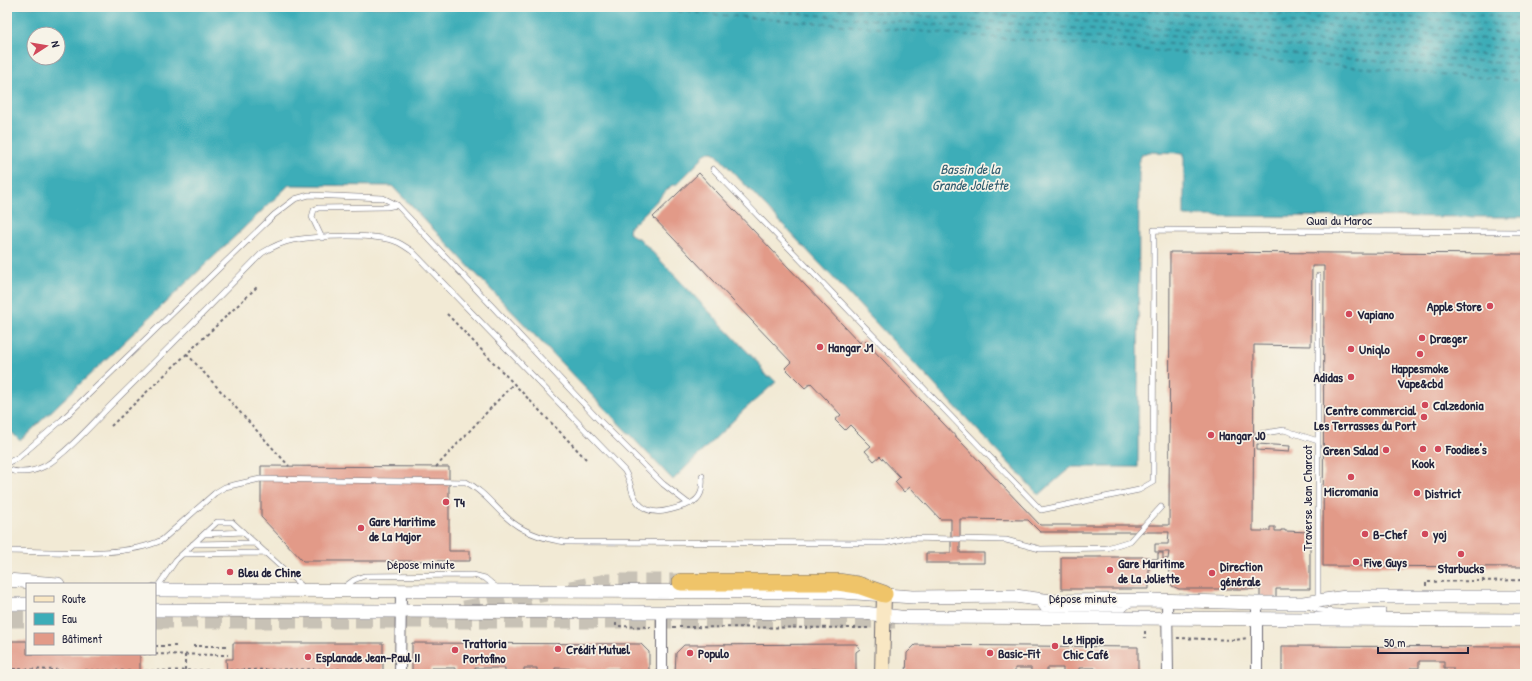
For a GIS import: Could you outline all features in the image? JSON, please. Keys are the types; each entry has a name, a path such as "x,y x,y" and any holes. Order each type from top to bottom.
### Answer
{"highway":[{"path":"682,582 838,582 858,585 884,594"}],"main road":[{"path":"882,674 884,594"}],"street":[{"path":"7,580 45,583"},
{"path":"156,590 308,592 826,592 884,594 913,597 1015,596 1051,601 1257,603 1303,603 1346,597 1525,597"},
{"path":"400,592 400,674"},
{"path":"1167,602 1168,674"},
{"path":"1257,603 1257,674"},
{"path":"7,604 26,604"},
{"path":"156,610 864,613 884,616 1525,620"},
{"path":"662,612 662,674"}],"lane":[{"name":"Quai du Maroc","path":"713,169 1041,510 1139,490 1153,482 1154,230 1525,232"},
{"path":"7,463 19,457 62,420 274,215 295,199 309,195 383,198 397,205 597,418 663,484 689,504"},
{"path":"322,238 312,217 314,210 318,208 387,207 397,205"},
{"path":"7,469 24,472 38,469 50,462 80,436 131,386 262,253 275,246 292,240 336,236 382,239 397,242 412,251 624,470 639,504 647,510 667,512 696,502 703,487 702,476"},
{"name":"Traverse Jean Charcot","path":"1318,276 1318,600"},
{"path":"1258,434 1284,430 1318,442"},
{"path":"7,550 113,552 142,548 162,540 215,493 225,487 260,479 466,482 482,493 513,522 542,538 565,542 885,543 907,538 1006,540 1040,549 1107,548 1130,541 1161,507"},
{"path":"156,589 183,554 217,522 232,522 308,592"},
{"path":"204,534 243,532"},
{"path":"193,544 255,543"},
{"path":"183,554 266,553"},
{"name":"Dépose minute","path":"339,591 354,580 364,576 473,575 485,578 503,592"},
{"path":"1303,603 1312,608 1328,610 1383,611"}],"path":[{"path":"112,426 258,286"},
{"path":"447,314 586,459"},
{"path":"187,354 289,466"},
{"path":"436,467 513,384"},
{"path":"1483,570 1483,582"},
{"path":"1426,582 1525,580"},
{"path":"616,626 651,627"},
{"path":"668,628 867,628"},
{"path":"1144,630 1149,631"},
{"path":"1171,637 1234,640 1250,637"},
{"path":"156,646 177,646"},
{"path":"194,646 228,646"},
{"path":"156,654 228,655"},
{"path":"185,655 185,670"},
{"path":"7,669 130,672 185,670 351,669 352,674"}],"water":[{"name":"Bassin de la Grande Joliette","path":"7,7 1525,7 1525,217 1184,216 1184,153 1149,152 1142,154 1139,161 1138,467 1071,467 1039,495 714,152 707,152 676,185 672,185 638,220 630,226 629,232 635,238 639,238 762,367 761,369 767,377 770,376 776,382 745,409 673,480 392,186 289,185 20,441 7,427"}],"building":[{"path":"699,173 860,343 863,339 1040,525 1169,525 1170,252 1525,254 1525,567 1323,566 1324,266 1312,266 1311,346 1254,345 1253,531 1270,531 1270,527 1275,527 1275,531 1285,530 1310,532 1310,589 1276,589 1276,598 1260,598 1260,589 1179,589 1172,586 1170,582 1168,564 1149,563 1149,589 1061,589 1061,557 1149,557 1149,559 1158,559 1158,553 1163,553 1163,559 1168,559 1169,552 1155,552 1155,544 1168,544 1169,532 1040,532 1028,520 960,519 960,553 984,553 984,563 926,563 926,553 951,553 951,519 940,519 910,487 904,492 895,482 900,477 880,456 874,461 865,451 871,446 850,425 845,430 835,420 841,415 811,383 805,388 785,368 791,362 653,217"},
{"path":"1257,444 1290,446 1289,452 1257,450"},
{"path":"261,466 449,467 449,551 470,551 470,561 303,561 261,517"},
{"path":"7,641 26,641 26,655 140,655 140,674 7,674"},
{"path":"233,643 383,643 383,674 227,674 226,659 233,659"},
{"path":"412,643 641,644 649,652 649,674 621,674 620,669 606,669 606,674 586,674 586,669 555,668 555,674 537,674 537,668 524,668 524,674 505,674 505,668 475,668 475,674 455,674 455,668 431,668 431,674 412,674"},
{"path":"856,644 860,649 856,652 856,674 829,674 830,670 811,669 811,674 675,674 676,653 684,645"},
{"path":"915,645 1138,647 1138,674 1095,674 1095,668 1079,668 1079,674 1063,674 1063,668 1047,668 1047,674 1031,674 1031,668 1015,668 1015,674 906,674 907,653"},
{"path":"1282,646 1525,647 1525,674 1453,674 1453,668 1444,668 1444,661 1419,661 1419,668 1410,668 1410,674 1282,674"}],"ferry route":[{"path":"624,7 1525,81"},
{"path":"718,7 1525,73"},
{"path":"811,7 1525,65"},
{"path":"904,7 1525,58"},
{"path":"998,7 1525,50"},
{"path":"1093,7 1525,42"},
{"path":"1188,7 1525,35"},
{"path":"1284,7 1525,27"},
{"path":"1379,7 1525,19"},
{"path":"1475,7 1525,11"}],"tunnel":[{"path":"570,589 607,582 681,582"},
{"path":"464,609 546,593"},
{"path":"7,619 26,619"},
{"path":"156,620 895,620"}],"place":[{"name":"Apple Store","path":"1490,306"},
{"name":"Vapiano","path":"1349,314"},
{"name":"Draeger","path":"1422,338"},
{"name":"Hangar J1","path":"820,347"},
{"name":"Uniqlo","path":"1351,349"},
{"name":"Happesmoke Vape&cbd","path":"1420,354"},
{"name":"Adidas","path":"1351,377"},
{"name":"Calzedonia","path":"1425,405"},
{"name":"Centre commercial Les Terrasses du Port","path":"1424,417"},
{"name":"Hangar J0","path":"1211,435"},
{"name":"Kook","path":"1423,449"},
{"name":"Foodiee's","path":"1438,449"},
{"name":"Green Salad","path":"1386,450"},
{"name":"Micromania","path":"1351,477"},
{"name":"District","path":"1417,493"},
{"name":"T4","path":"446,502"},
{"name":"Gare Maritime de La Major","path":"361,528"},
{"name":"B-Chef","path":"1365,534"},
{"name":"yoj","path":"1425,534"},
{"name":"Starbucks","path":"1461,554"},
{"name":"Five Guys","path":"1356,562"},
{"name":"Gare Maritime de La Joliette","path":"1110,570"},
{"name":"Bleu de Chine","path":"230,572"},
{"name":"Direction générale","path":"1212,573"},
{"name":"Le Hippie Chic Café","path":"1055,646"},
{"name":"Crédit Mutuel","path":"558,649"},
{"name":"Trattoria Portofino","path":"455,650"},
{"name":"Populo","path":"690,653"},
{"name":"Basic-Fit","path":"990,653"},
{"name":"Esplanade Jean-Paul II","path":"308,657"}]}
